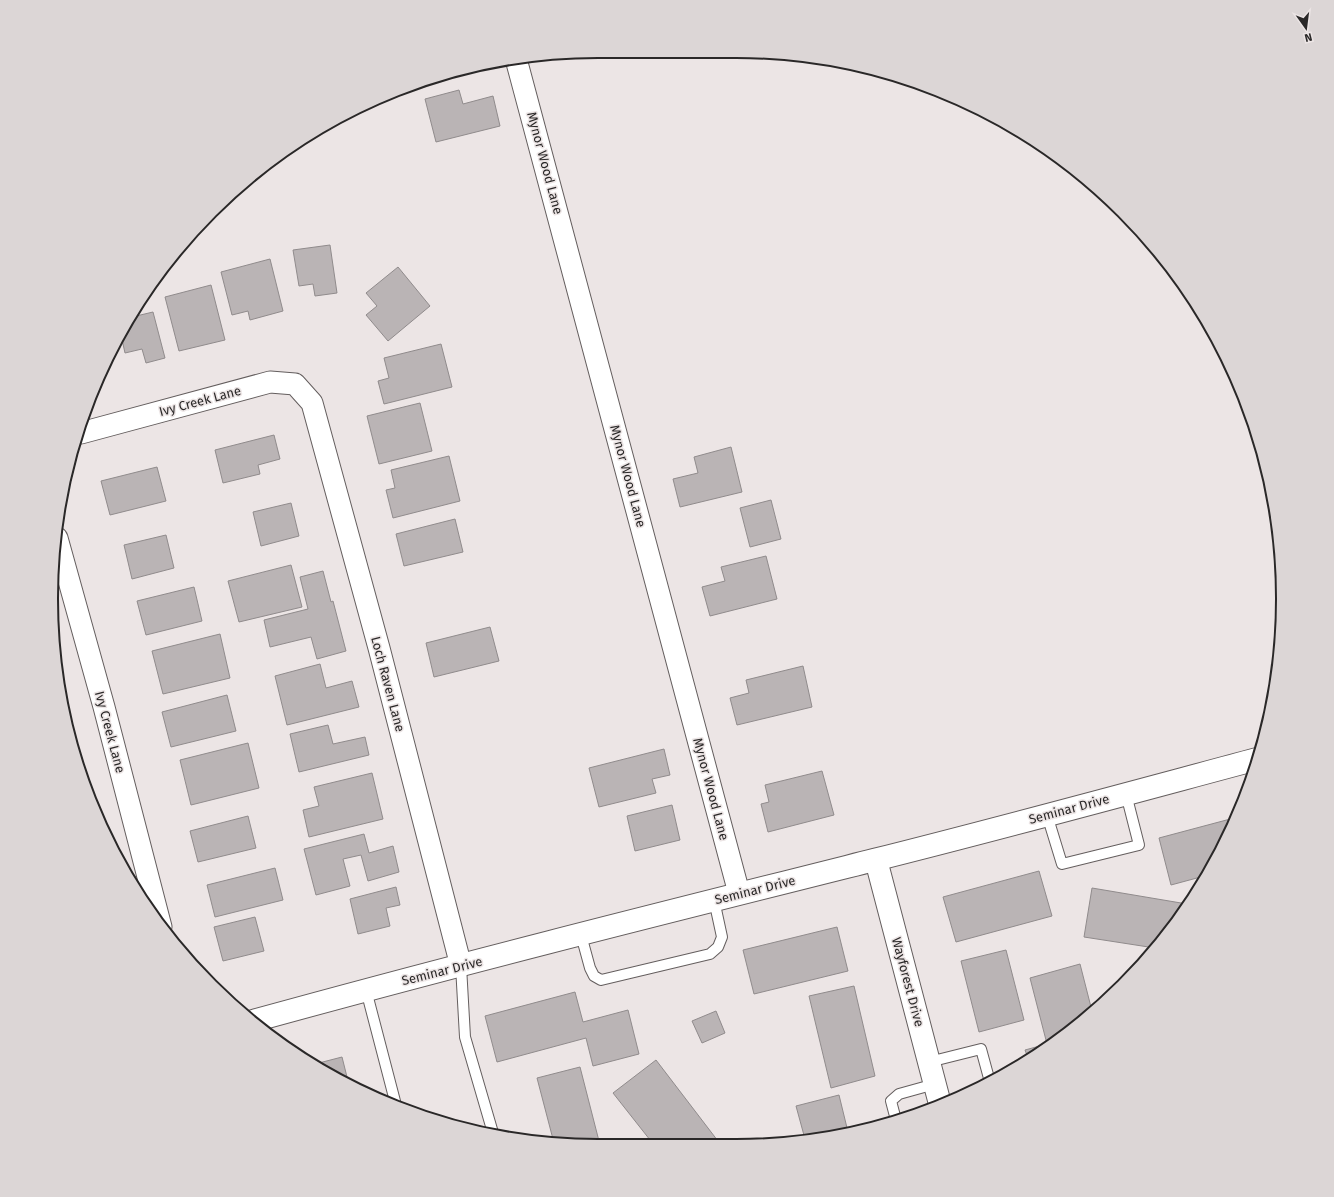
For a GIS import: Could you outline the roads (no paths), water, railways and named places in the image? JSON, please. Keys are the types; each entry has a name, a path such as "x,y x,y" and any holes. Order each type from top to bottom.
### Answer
{"street":[{"name":"Mynor Wood Lane","path":"517,65 739,893"},
{"name":"Ivy Creek Lane","path":"85,432 270,382 295,384 312,403"},
{"name":"Loch Raven Lane","path":"312,403 379,648 461,966"},
{"name":"Ivy Creek Lane","path":"60,550 104,707 158,911"},
{"name":"Seminar Drive","path":"259,1019 739,893 876,860 1250,762"},
{"name":"Wayforest Drive","path":"876,860 938,1094"}],"lane":[{"path":"1047,815 1062,864 1139,845 1126,794"},
{"path":"581,935 590,968 594,976 601,980 710,954 718,947 722,937 714,900"},
{"path":"461,966 465,1037 492,1129"},
{"path":"366,990 394,1099"},
{"path":"929,1062 981,1049 988,1076"},
{"path":"895,1115 891,1102 899,1094 938,1094"}]}
